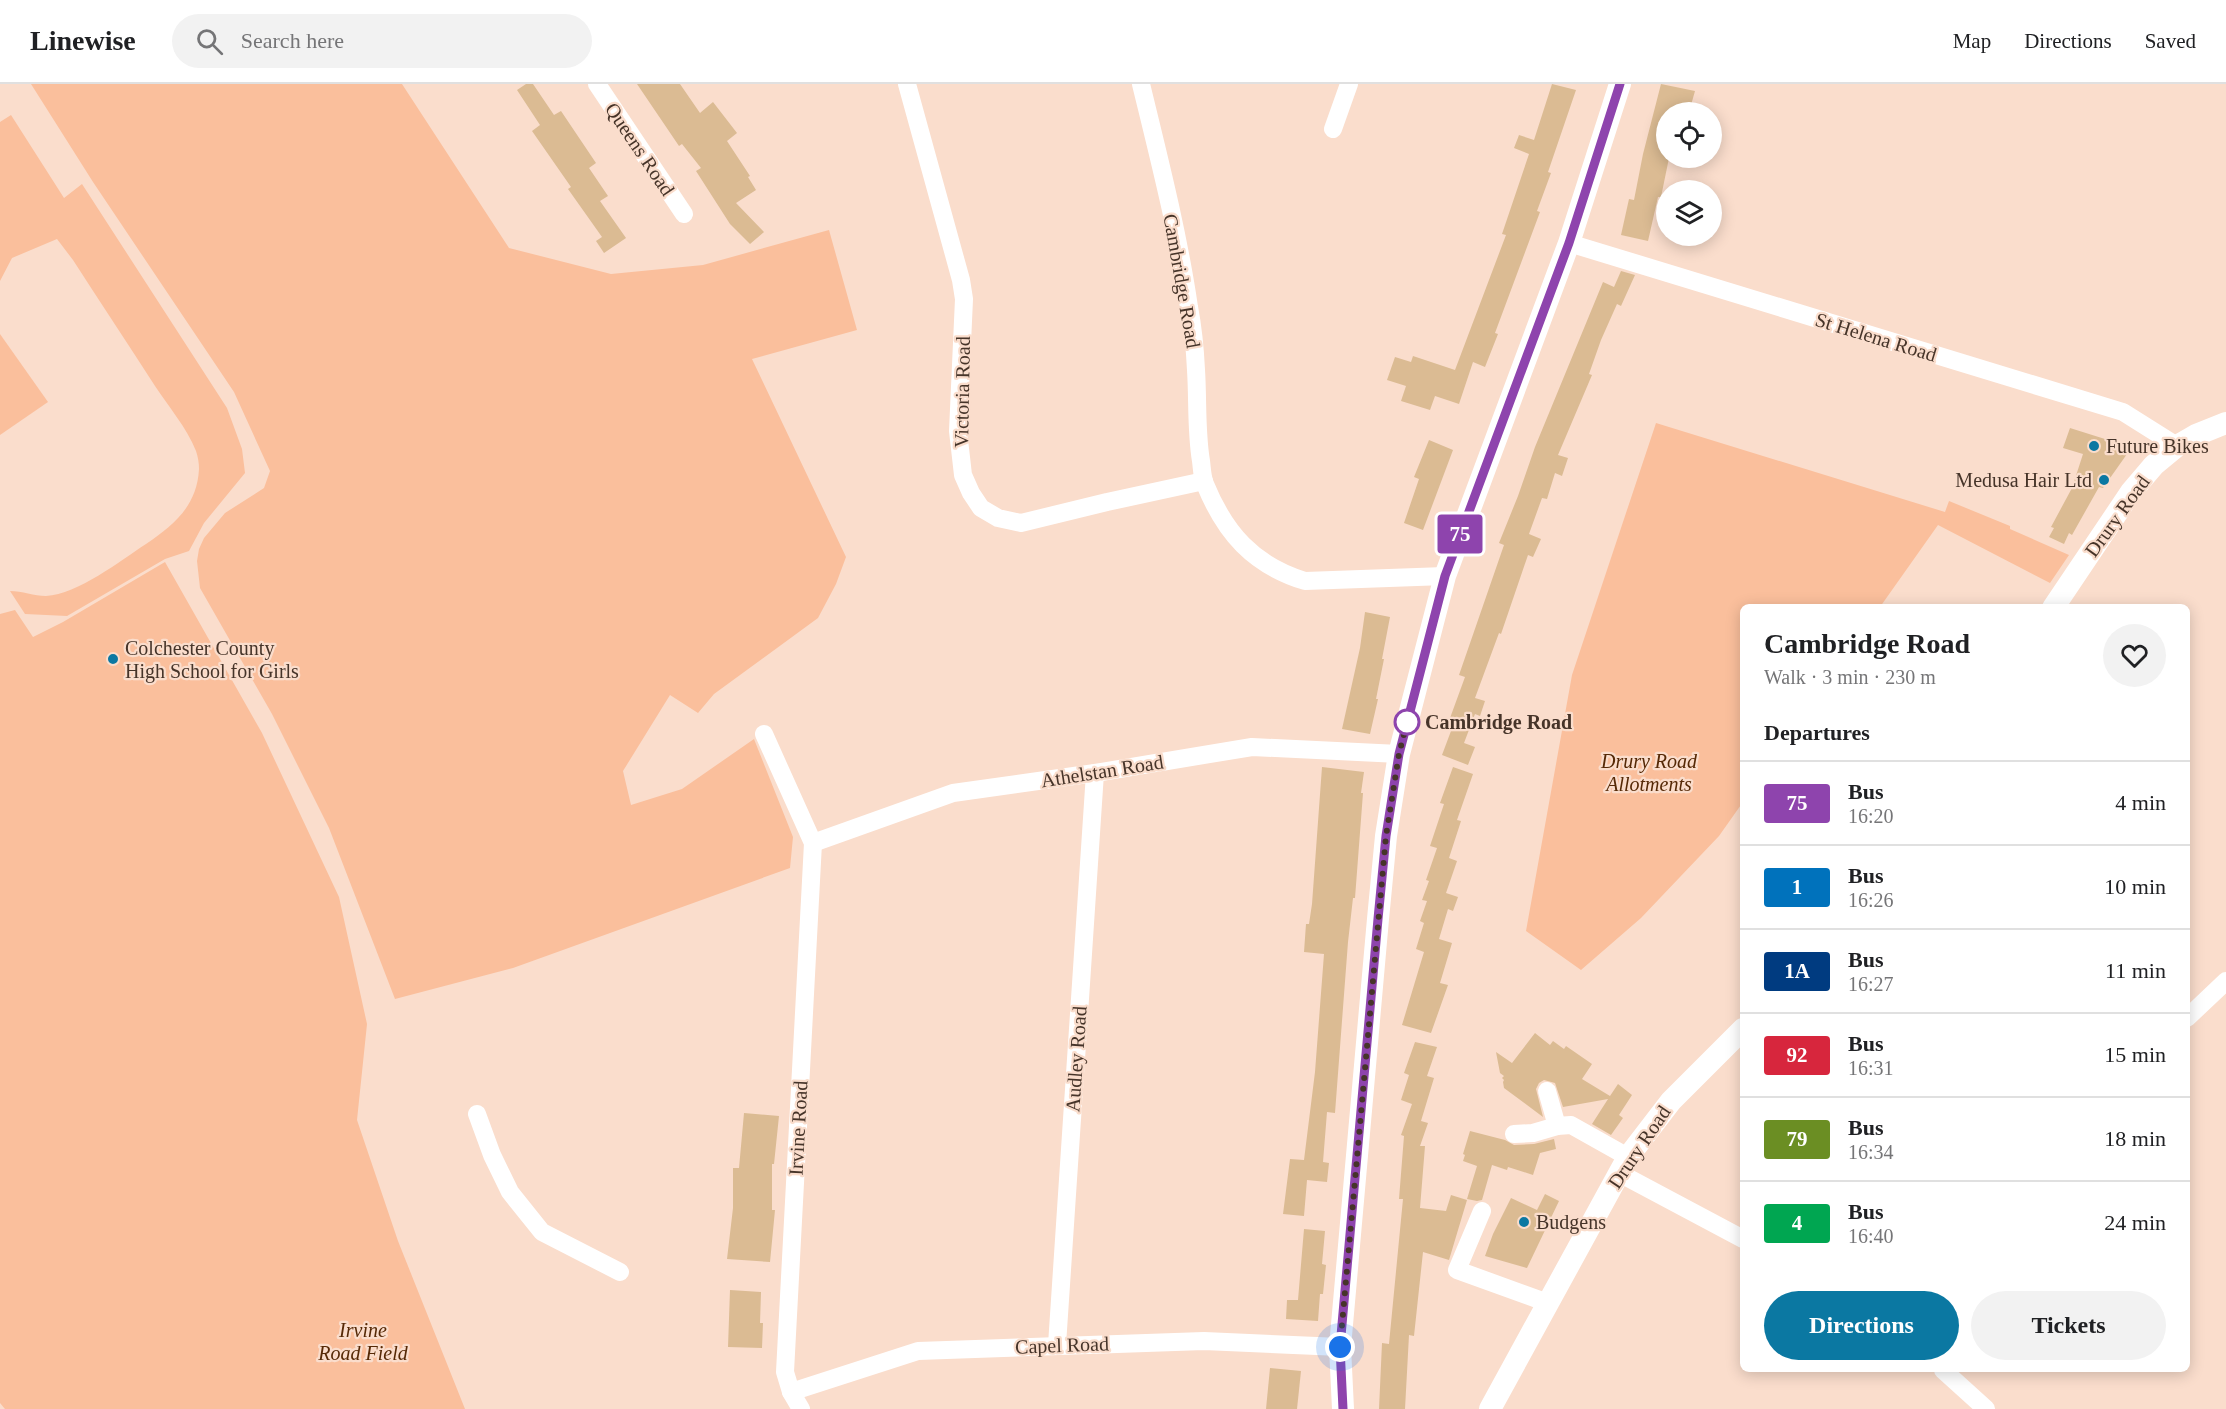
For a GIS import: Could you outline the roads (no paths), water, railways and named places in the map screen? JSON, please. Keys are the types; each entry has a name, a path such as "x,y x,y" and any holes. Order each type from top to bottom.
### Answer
{"main road":[{"path":"1343,1409 1340,1347 1386,836 1399,754 1445,576 1569,243 1620,84"},
{"name":"Drury Road","path":"2056,604 2132,492 2154,465 2177,446 2196,435 2226,423"},
{"name":"Drury Road","path":"1490,1409 1624,1165 1671,1101 1740,1032"}],"street":[{"name":"Queens Road","path":"597,84 684,214"},
{"name":"Victoria Road","path":"907,84 961,280 964,299 958,431 963,476 981,508 998,518 1021,523 1204,481"},
{"name":"Cambridge Road","path":"1141,84 1165,184 1190,306 1196,370 1197,438 1204,481 1226,526 1241,544 1263,562 1287,576 1305,581 1445,576"},
{"path":"1334,129 1349,84"},
{"name":"St Helena Road","path":"1569,243 2123,412 2177,446"},
{"path":"764,734 813,843"},
{"name":"Athelstan Road","path":"813,843 952,793 1095,773 1252,747 1399,754"},
{"name":"Audley Road","path":"1057,1345 1095,773"},
{"name":"Irvine Road","path":"801,1409 791,1392 785,1371 813,843"},
{"path":"2190,1015 2226,981"},
{"path":"1547,1091 1557,1126"},
{"path":"477,1114 492,1155 510,1192 542,1232 620,1272"},
{"path":"1514,1134 1533,1133 1557,1126 1571,1125 1624,1165 1740,1237"},
{"path":"1482,1211 1457,1270 1548,1303"},
{"name":"Capel Road","path":"791,1392 918,1351 1204,1341 1340,1347"},
{"path":"1945,1372 1986,1409"}],"place":[{"name":"Future Bikes","path":"2094,446"},
{"name":"Medusa Hair Ltd","path":"2104,480"},
{"name":"Colchester County High School for Girls","path":"113,659"},
{"name":"Cambridge Road","path":"1407,722"},
{"name":"Budgens","path":"1524,1222"}],"park label":[{"name":"Drury Road Allotments","path":"1649,772"},
{"name":"Irvine Road Field","path":"363,1342"}]}
